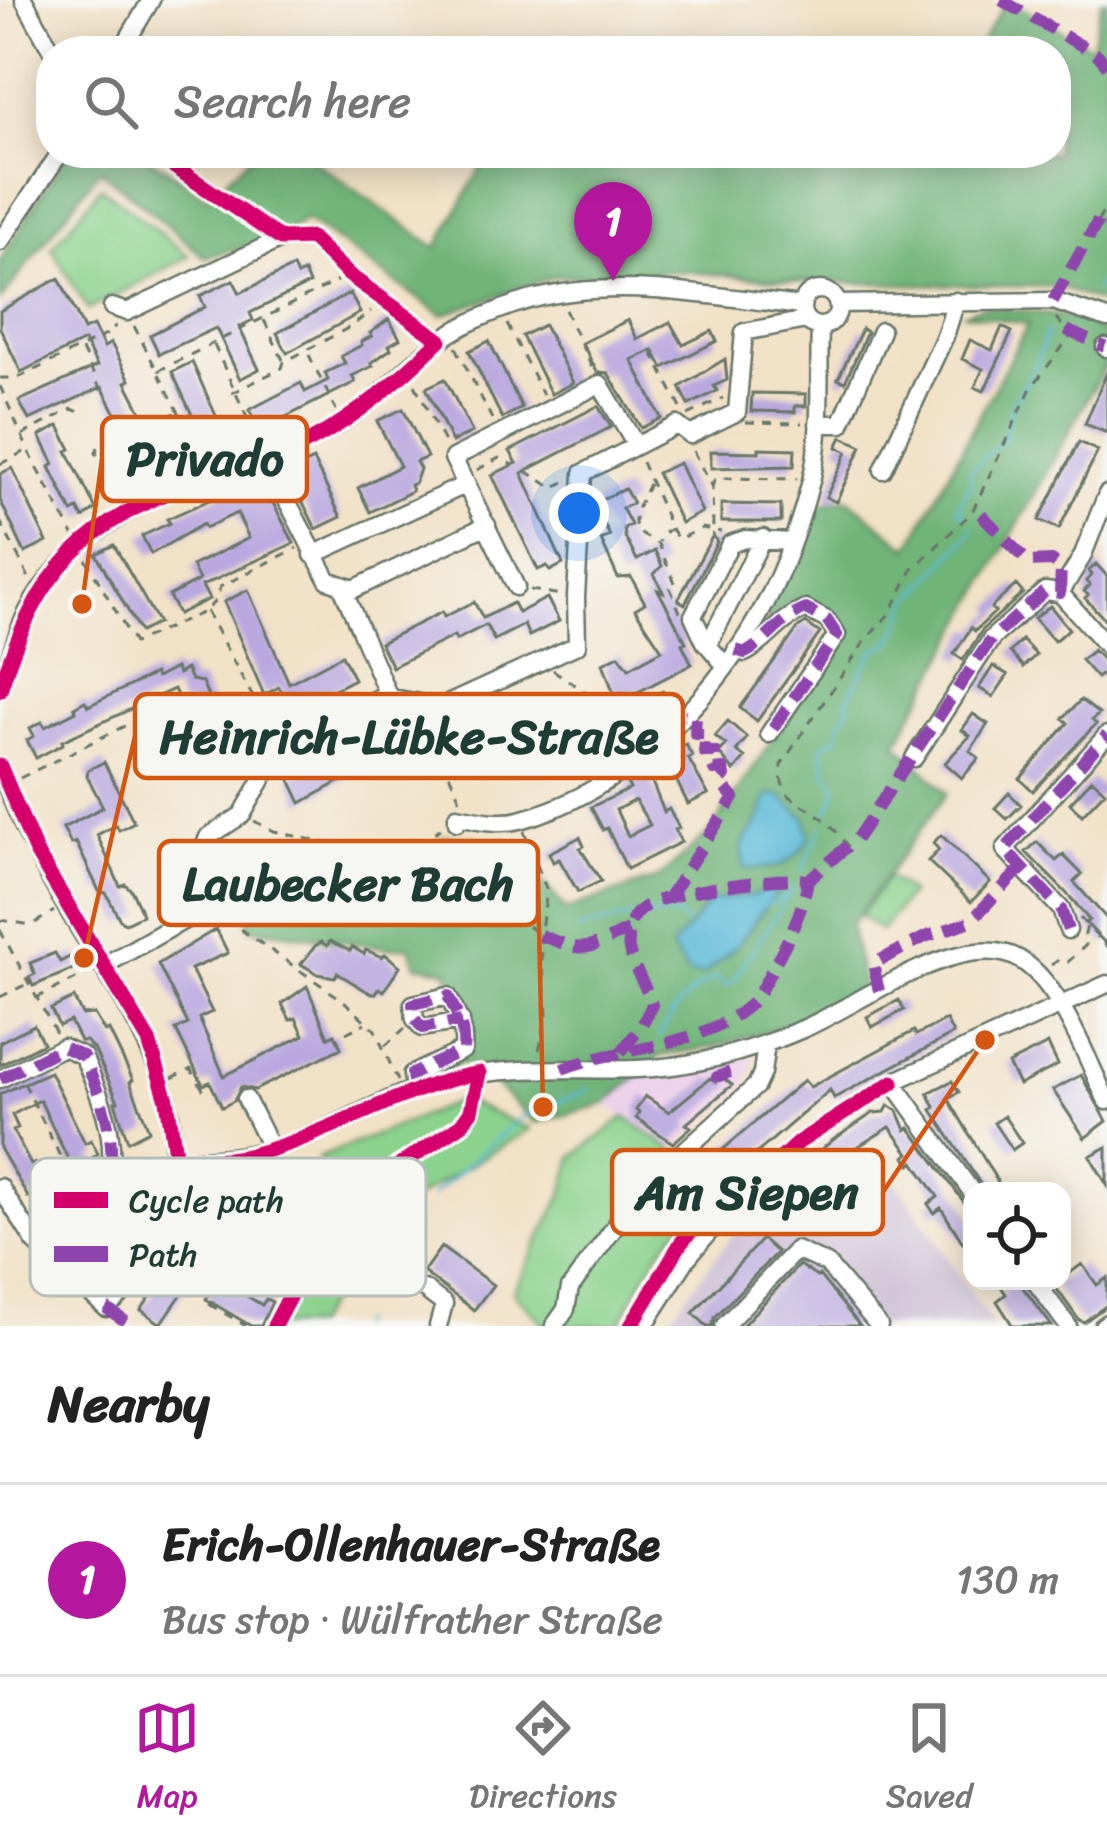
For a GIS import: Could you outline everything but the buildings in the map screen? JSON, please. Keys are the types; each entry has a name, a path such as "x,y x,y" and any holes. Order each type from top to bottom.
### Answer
{"street":[{"path":"24,0 44,36"},
{"path":"130,36 151,0"},
{"path":"0,242 50,168"},
{"path":"176,168 281,239"},
{"path":"119,309 281,239 311,238 349,275 445,337"},
{"path":"0,690 8,659 38,594 79,546 126,512 212,476 266,460 343,423 445,337 500,311 557,294 637,289 809,318 835,320 838,304 834,296 819,290 805,298 809,318 818,424 811,480 778,578 731,658 684,715 614,777 519,820 457,819"},
{"path":"883,470 945,336 956,301"},
{"path":"838,304 1053,301 1107,319"},
{"path":"342,587 386,688 441,707 577,645 583,473 676,425 690,435 736,412 744,332 809,318"},
{"path":"818,424 841,424 881,331"},
{"path":"516,587 453,458 600,384 634,444"},
{"path":"266,460 328,580 342,587 354,589 487,525"},
{"path":"312,549 465,480"},
{"path":"1060,593 1082,557 1107,494"},
{"path":"707,645 763,538"},
{"path":"769,734 836,635 827,620 806,609 781,619 754,649 731,658 707,645 694,616 734,540 790,542"},
{"path":"914,758 992,638 1045,591 1060,593 1107,646"},
{"path":"103,966 218,912 200,878 200,858 208,837 242,815 280,748 386,688"},
{"path":"1068,930 1061,909 1005,849 1107,735"},
{"path":"0,766 65,905 149,1041 176,1158"},
{"path":"210,1158 272,1149 409,1091 479,1073 729,1063 963,954 1001,952 1022,959 1040,973 1107,1101"},
{"path":"644,1326 699,1244 765,1172 842,1112 893,1082 1107,984"},
{"path":"409,1091 412,1074 463,1050 465,1029 461,1021 448,997 413,1004 422,1028 461,1021"},
{"path":"554,1326 593,1252 645,1186 756,1086 766,1044"},
{"path":"9,1075 63,1048 83,1055 106,1107 112,1158"},
{"path":"410,1158 461,1125 471,1111 479,1073"},
{"path":"893,1082 965,1182"},
{"path":"246,1099 272,1149"},
{"path":"0,1187 30,1234"},
{"path":"724,1326 796,1250 827,1264 879,1326"},
{"path":"426,1290 444,1304 438,1326"},
{"path":"1042,1290 1068,1326"},
{"path":"93,1296 106,1308 122,1296"},
{"path":"274,1326 290,1296"}],"path":[{"path":"1098,221 1107,205"},
{"path":"157,371 349,275"},
{"path":"557,294 600,384"},
{"path":"284,362 352,326 386,299"},
{"path":"0,378 18,378 108,334 119,309"},
{"path":"119,309 212,476"},
{"path":"500,311 550,410"},
{"path":"232,393 282,368 284,362 263,319"},
{"path":"848,847 780,783 781,765 865,641 890,613 912,570 967,517 1031,388 1072,333"},
{"path":"445,337 499,434"},
{"path":"214,343 233,382 232,393 266,460"},
{"path":"81,348 105,399"},
{"path":"307,351 343,423"},
{"path":"652,352 686,417 739,390"},
{"path":"408,371 453,458"},
{"path":"0,386 28,450 134,644 206,611 220,586 312,549"},
{"path":"21,436 72,409 79,412"},
{"path":"123,434 128,436 178,411"},
{"path":"736,412 746,422 818,424"},
{"path":"690,435 689,444 712,487"},
{"path":"634,444 671,529 658,544"},
{"path":"98,447 96,453 126,512"},
{"path":"0,464 28,450"},
{"path":"465,480 500,458 514,465"},
{"path":"526,471 554,488 583,473"},
{"path":"713,529 715,478 811,480"},
{"path":"650,484 635,513 635,524 642,535 658,544 683,616"},
{"path":"0,521 38,594"},
{"path":"516,587 576,597"},
{"path":"6,785 171,703 212,777 244,768 280,748 206,611"},
{"path":"551,668 618,714 663,691 684,715"},
{"path":"218,912 252,912 329,882 389,867 457,819 463,807 441,755 435,724 441,707"},
{"path":"242,815 274,830 329,844 373,872 408,868 445,873 540,934"},
{"path":"519,820 547,891 540,934 547,1014 534,1069"},
{"path":"0,920 32,925 65,905"},
{"path":"218,912 344,1001 366,1022 409,1091"},
{"path":"1068,930 1080,918 1107,947"},
{"path":"1040,973 1059,960 1068,962 1086,945 1087,926"},
{"path":"0,930 63,1048"},
{"path":"36,998 103,966"},
{"path":"0,997 28,983"},
{"path":"384,1047 415,1019"},
{"path":"346,1033 366,1022"},
{"path":"162,1083 191,1069 204,1091"},
{"path":"9,1075 61,1158"},
{"path":"209,1304 246,1326"}],"shaded area":[{"path":"754,1055 749,1079 741,1090 674,1149 605,1104 637,1077"},
{"path":"896,1181 963,1281 963,1290 969,1290 993,1326 663,1326 751,1211 798,1241"}],"green space":[{"path":"1007,0 1091,47 1102,0 1107,0 1107,202 1095,220 1107,226 1107,305 1059,287 802,282 680,271 553,277 442,315 305,219 281,239 205,257 100,169 0,301 0,261 58,168 164,168 208,197 238,168 324,168 437,248 481,168 1071,168 1071,36 985,36"},
{"path":"101,187 189,256 88,310 52,248"},
{"path":"983,306 1076,318 1107,335 1107,363 897,743 947,793 850,926 864,987 780,1027 714,1047 660,1056 605,1104 535,1123 473,1064 421,1071 465,1053 471,1027 447,970 416,965 410,946 390,948 250,928 248,918 372,880 446,836 508,840 566,910 659,878 710,832 838,643 837,618 812,600 788,603 764,625 812,508 847,498 909,548 1028,324 965,313"},
{"path":"888,877 910,893 881,931 860,916"},
{"path":"461,1100 530,1129 426,1191 426,1158 318,1158"},
{"path":"625,1117 718,1181 656,1256 618,1326 546,1326 513,1292 563,1194 573,1157"},
{"path":"285,1296 332,1296 313,1326 270,1326"}],"water":[{"path":"779,795 806,818 810,837 783,864 745,869 743,844 768,796"},
{"path":"778,884 735,948 703,975 689,974 671,948 711,901 755,895"}],"waterway":[{"path":"1096,289 1107,277"},
{"path":"964,515 958,509 970,485 970,471 1006,437 1010,410 1035,367 1047,332"},
{"path":"827,813 836,783 827,775 822,745 838,737 841,720 849,710 847,700 874,650 888,645 896,635 909,602 972,526"},
{"path":"802,871 822,827"},
{"path":"659,1036 676,1009 698,988 716,978 725,985 733,981 794,887"},
{"path":"767,905 786,896"},
{"path":"645,916 677,915 688,925"},
{"path":"578,930 630,917"},
{"path":"432,1196 524,1115 589,1090"}],"marked path":[{"path":"1001,0 1064,36"},
{"path":"1071,40 1107,66"},
{"path":"1053,301 1098,221"},
{"path":"1066,330 1105,347"},
{"path":"621,1052 652,1005 628,944 637,913 663,899 703,890 808,880 857,838 992,638 1045,591 1060,593 1061,567 1052,561 1028,562 975,508"},
{"path":"736,650 745,653 806,609 827,620 837,635 769,734"},
{"path":"668,898 734,798 720,782 723,769 712,766 715,752 704,752 706,734 695,734 696,717 684,715"},
{"path":"1068,930 1061,909 1005,849 1107,735"},
{"path":"879,991 873,964 925,937 971,921 1022,867"},
{"path":"562,1069 683,1039 748,1006 788,939 808,880"},
{"path":"540,935 585,948 628,930"},
{"path":"414,1089 412,1074 463,1050 463,1042 460,1022 458,1016 448,996 413,1004 422,1028 461,1021"},
{"path":"0,1079 63,1047 83,1056 106,1117 111,1158"},
{"path":"719,1079 730,1072"},
{"path":"106,1308 132,1326"}],"cycle path":[{"path":"0,690 31,611 50,580 97,532 164,494 310,441 378,395 440,340 349,275 311,238 281,239 176,168"},
{"path":"0,766 36,852 149,1041 167,1100 176,1158"},
{"path":"230,1158 280,1146 420,1089 479,1073 471,1111 461,1125 410,1158"},
{"path":"734,1202 799,1142 893,1082"},
{"path":"631,1326 681,1243 719,1198 746,1190"},
{"path":"274,1326 290,1296"}],"place":[{"name":"Erich-Ollenhauer-Straße","path":"613,281"},
{"name":"Privado","path":"82,604"},
{"name":"Heinrich-Lübke-Straße","path":"84,958"},
{"name":"Am Siepen","path":"985,1040"},
{"name":"Laubecker Bach","path":"543,1107"}]}
